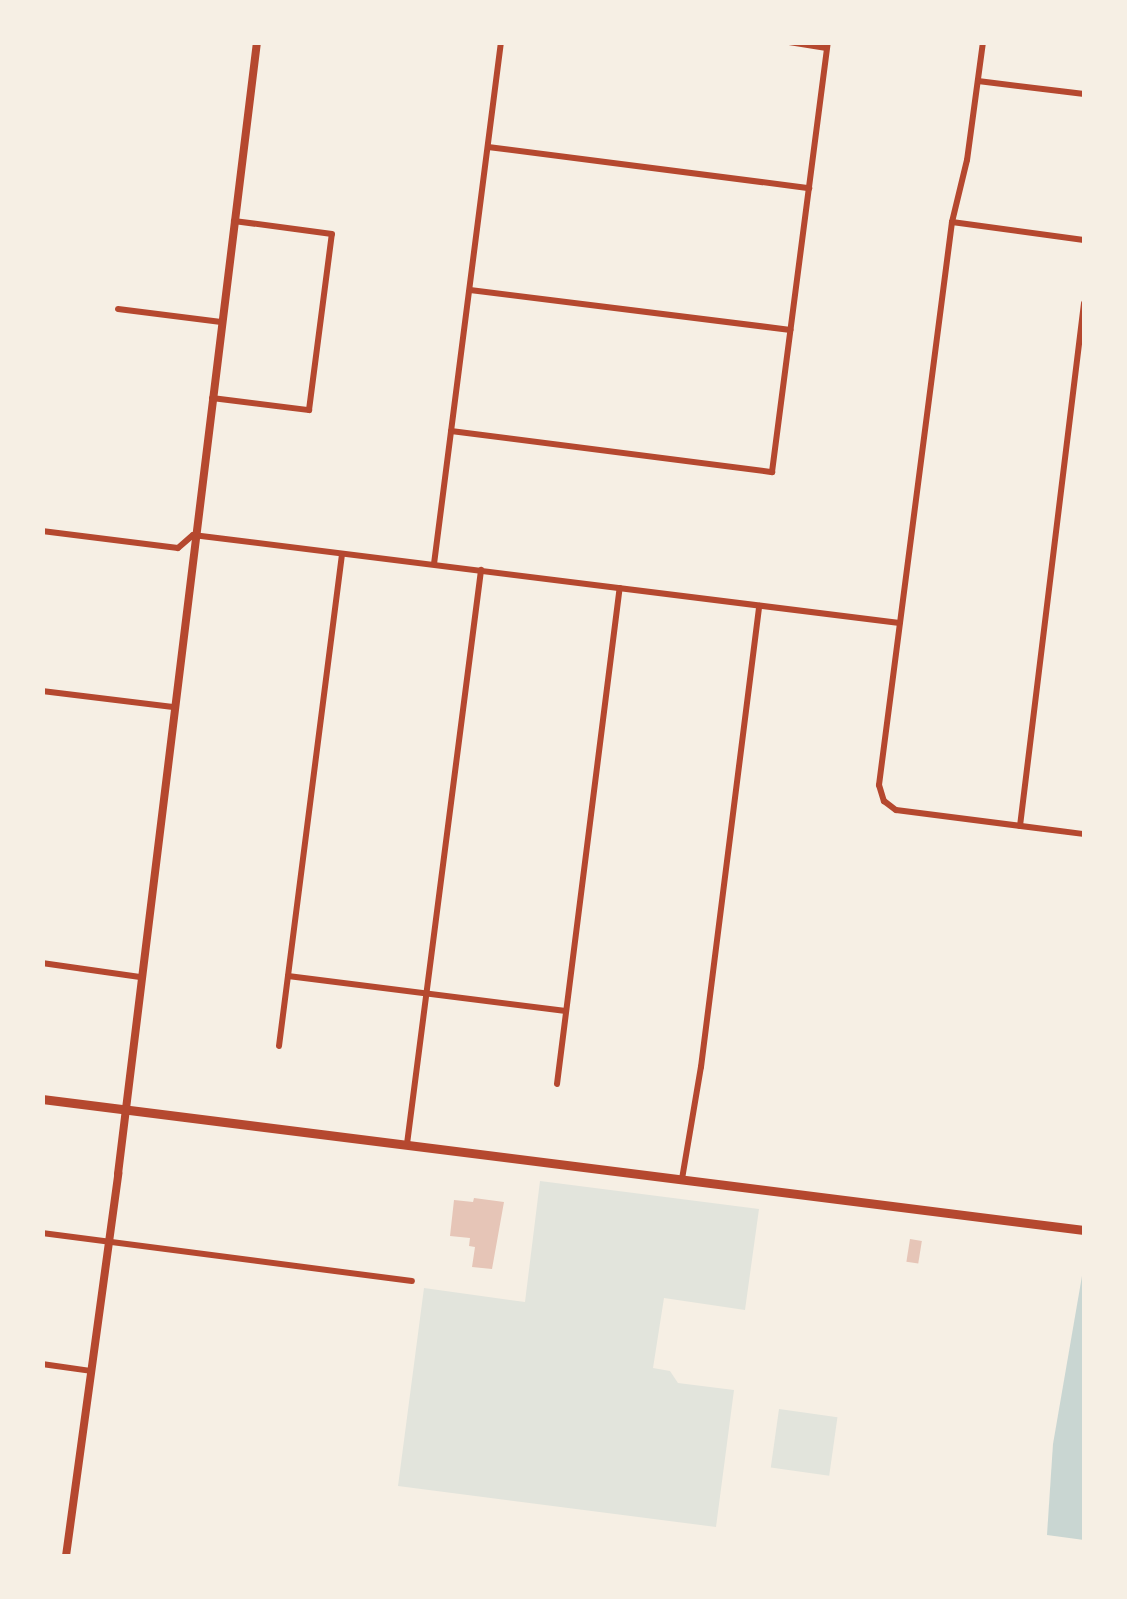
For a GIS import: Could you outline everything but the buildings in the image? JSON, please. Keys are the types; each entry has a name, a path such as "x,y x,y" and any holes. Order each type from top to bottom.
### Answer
{"main road":[{"path":"42,1099 1084,1230"}],"street":[{"path":"66,1556 126,1110 193,534 257,42"},
{"path":"434,564 501,42"},
{"path":"451,431 772,472 828,45 789,42"},
{"path":"983,42 967,160 952,222 879,786 884,801 896,810 1084,834"},
{"path":"978,80 1084,94"},
{"path":"488,147 809,188"},
{"path":"211,398 309,410 332,234 234,222"},
{"path":"952,222 1084,240"},
{"path":"470,290 791,330"},
{"path":"1020,826 1084,303"},
{"path":"118,309 220,322"},
{"path":"42,531 178,548 193,534"},
{"path":"193,534 900,623"},
{"path":"279,1046 342,554"},
{"path":"408,1144 481,570"},
{"path":"557,1084 620,588"},
{"path":"682,1178 701,1067 759,606"},
{"path":"42,691 172,708"},
{"path":"42,963 140,977"},
{"path":"288,976 566,1011"},
{"path":"42,1234 412,1281"},
{"path":"42,1364 91,1370"}],"shaded area":[{"path":"540,1181 759,1209 745,1310 664,1298 653,1368 670,1371 678,1383 734,1390 716,1527 398,1486 424,1288 525,1302"},
{"path":"1082,1276 1084,1540 1047,1535 1053,1444"},
{"path":"779,1409 837,1417 829,1476 771,1467"}]}
